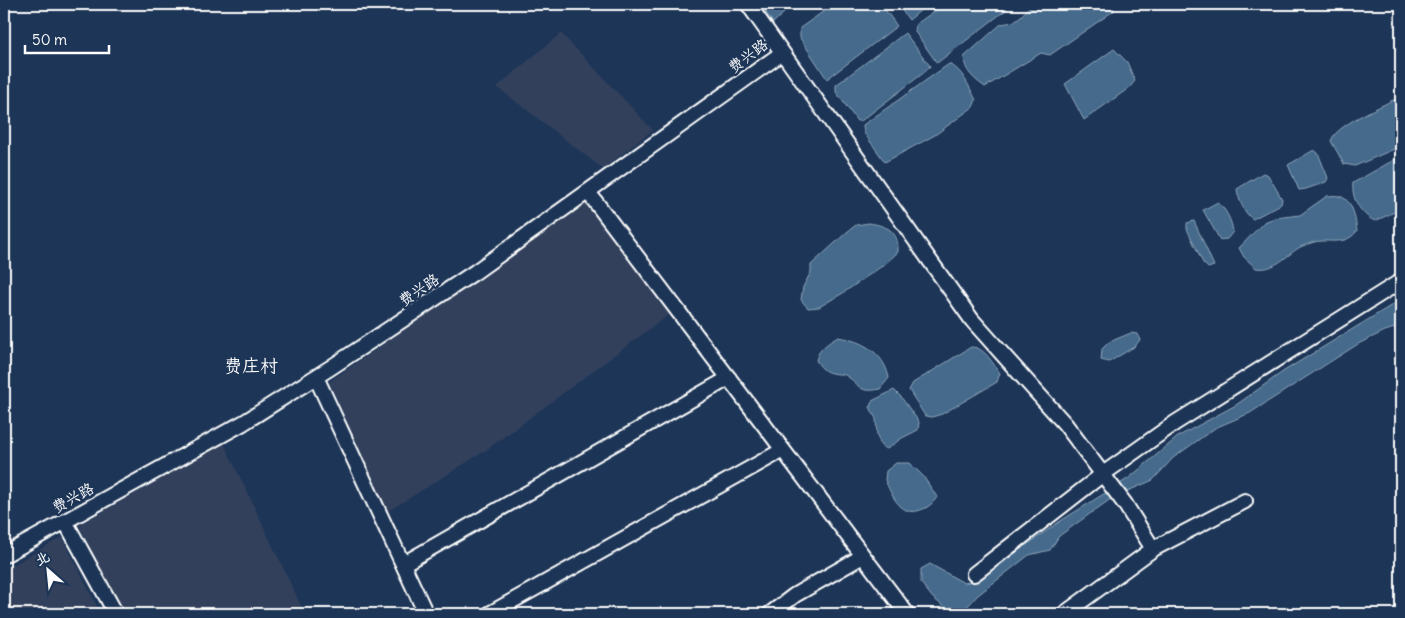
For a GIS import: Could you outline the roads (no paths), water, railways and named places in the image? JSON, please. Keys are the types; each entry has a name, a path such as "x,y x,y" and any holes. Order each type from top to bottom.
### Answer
{"street":[{"name":"费兴路","path":"4,555 243,423 316,377 475,272 782,53 748,4"},
{"path":"782,53 972,320 1065,424 1125,504 1153,549"},
{"path":"588,192 908,614"},
{"path":"974,574 1175,423 1401,281"},
{"path":"316,377 426,614"},
{"path":"403,564 729,378"},
{"path":"489,614 783,450"},
{"path":"1064,614 1153,549 1245,501"},
{"path":"65,521 116,614"},
{"path":"770,614 795,595 864,556"}],"district":[{"name":"费庄村","path":"251,366"}]}
